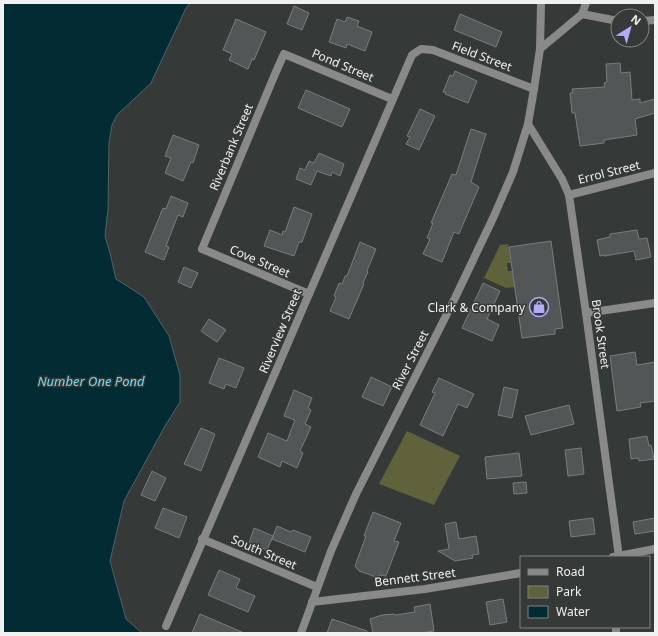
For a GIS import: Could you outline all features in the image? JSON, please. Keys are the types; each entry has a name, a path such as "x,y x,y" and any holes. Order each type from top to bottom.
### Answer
{"street":[{"name":"River Street","path":"301,633 317,587 356,494 455,298 513,172 528,124 534,89 540,49 541,3"},
{"path":"540,49 582,14 586,3"},
{"path":"582,14 610,19"},
{"name":"Field Street","path":"421,49 432,50 534,89"},
{"name":"Riverview Street","path":"166,626 202,539 392,99 412,55 421,49"},
{"name":"Pond Street","path":"284,54 392,99"},
{"name":"Riverbank Street","path":"202,249 284,54"},
{"name":"Brook Street","path":"528,124 562,179 569,195 586,313 617,556"},
{"name":"Errol Street","path":"569,195 655,173"},
{"name":"Cove Street","path":"202,249 309,294"},
{"path":"586,313 655,303"},
{"name":"South Street","path":"202,539 317,587"},
{"path":"622,556 655,549"},
{"name":"Bennett Street","path":"312,602 425,589 520,573"}],"green space":[{"path":"508,244 511,263 507,263 508,271 512,271 515,287 506,288 484,278 500,245"},
{"path":"407,431 460,456 434,505 379,484"}],"water":[{"name":"Number One Pond","path":"3,3 190,3 186,8 151,83 117,115 112,125 109,142 108,209 105,236 116,279 144,297 169,336 180,375 180,402 165,426 124,501 110,561 126,619 142,633 3,633"}],"building":[{"path":"294,6 309,13 302,30 287,24"},
{"path":"460,14 502,32 496,47 454,30"},
{"path":"347,17 359,21 357,26 372,32 365,51 347,44 346,48 329,42 337,19 345,22"},
{"path":"236,19 266,32 254,60 252,59 248,69 229,60 232,54 223,50"},
{"path":"620,63 621,73 630,72 632,100 640,99 640,103 655,99 655,113 635,119 637,135 604,140 604,143 580,146 575,113 572,113 570,93 573,93 572,89 605,87 604,83 607,82 606,64"},
{"path":"455,71 477,81 468,103 445,94 446,92 443,92 450,75 453,76"},
{"path":"306,90 350,109 342,127 298,108"},
{"path":"420,109 435,116 419,150 406,144 410,137 407,136"},
{"path":"471,129 486,134 471,182 479,187 459,234 454,232 442,262 423,254 430,239 427,238 433,223 431,223 452,174 456,175"},
{"path":"173,135 199,145 193,163 191,162 183,181 165,173 171,158 165,156"},
{"path":"319,153 344,164 340,176 332,172 331,176 317,171 311,185 296,179 300,168 305,170 309,161 314,163"},
{"path":"171,196 188,203 183,217 178,215 166,246 169,247 164,260 145,252 163,208 166,209"},
{"path":"294,207 312,214 302,242 299,242 294,256 264,246 270,230 282,235 283,231 285,232"},
{"path":"637,230 639,239 647,238 651,257 636,260 634,251 600,256 597,240 610,237 610,234"},
{"name":"Clark & Company","path":"551,241 563,328 555,329 555,334 522,338 509,247"},
{"path":"360,242 376,249 367,271 364,284 349,319 330,311 336,297 334,296 339,283 342,284 345,276 347,276"},
{"path":"184,267 198,273 191,288 178,282"},
{"path":"483,283 500,291 487,319 499,325 492,341 462,328"},
{"path":"209,319 226,330 217,342 201,331"},
{"path":"635,352 637,365 655,362 655,401 640,403 641,407 617,411 610,356"},
{"path":"219,358 244,368 236,388 226,384 224,389 209,383"},
{"path":"371,377 392,387 383,406 362,397"},
{"path":"439,378 474,394 467,408 458,404 443,436 420,425 435,393 432,392"},
{"path":"504,387 518,390 512,418 498,415"},
{"path":"294,390 312,398 308,408 311,410 305,424 311,427 300,451 303,453 297,468 282,461 280,467 258,457 268,433 287,441 295,420 284,416"},
{"path":"569,405 574,424 531,435 525,416"},
{"path":"201,428 215,434 201,471 184,464"},
{"path":"647,436 649,446 651,445 654,459 639,461 638,458 631,459 629,439"},
{"path":"581,448 584,474 568,476 565,450"},
{"path":"519,453 522,476 487,479 485,457"},
{"path":"152,471 166,478 155,501 141,495"},
{"path":"526,482 527,493 514,494 513,483"},
{"path":"163,508 187,517 179,538 155,528"},
{"path":"373,512 401,523 394,541 399,542 386,576 380,575 379,578 359,571 355,566"},
{"path":"593,518 595,534 571,537 569,521"},
{"path":"655,518 655,531 635,534 633,522"},
{"path":"456,522 459,539 476,536 479,554 472,555 473,558 455,561 438,551 449,549 445,524"},
{"path":"277,526 291,532 293,530 311,537 305,552 272,539"},
{"path":"254,528 273,536 267,550 249,543"},
{"path":"219,570 240,579 236,588 255,596 248,612 208,595"},
{"path":"503,599 507,622 490,625 486,602"},
{"path":"430,604 434,631 419,633 373,633 370,619 382,615 396,615 415,612 414,607"},
{"path":"200,614 244,633 192,633"},
{"path":"332,619 367,631 367,633 327,633"}],"place":[{"name":"Clark & Company","path":"539,307"}]}
